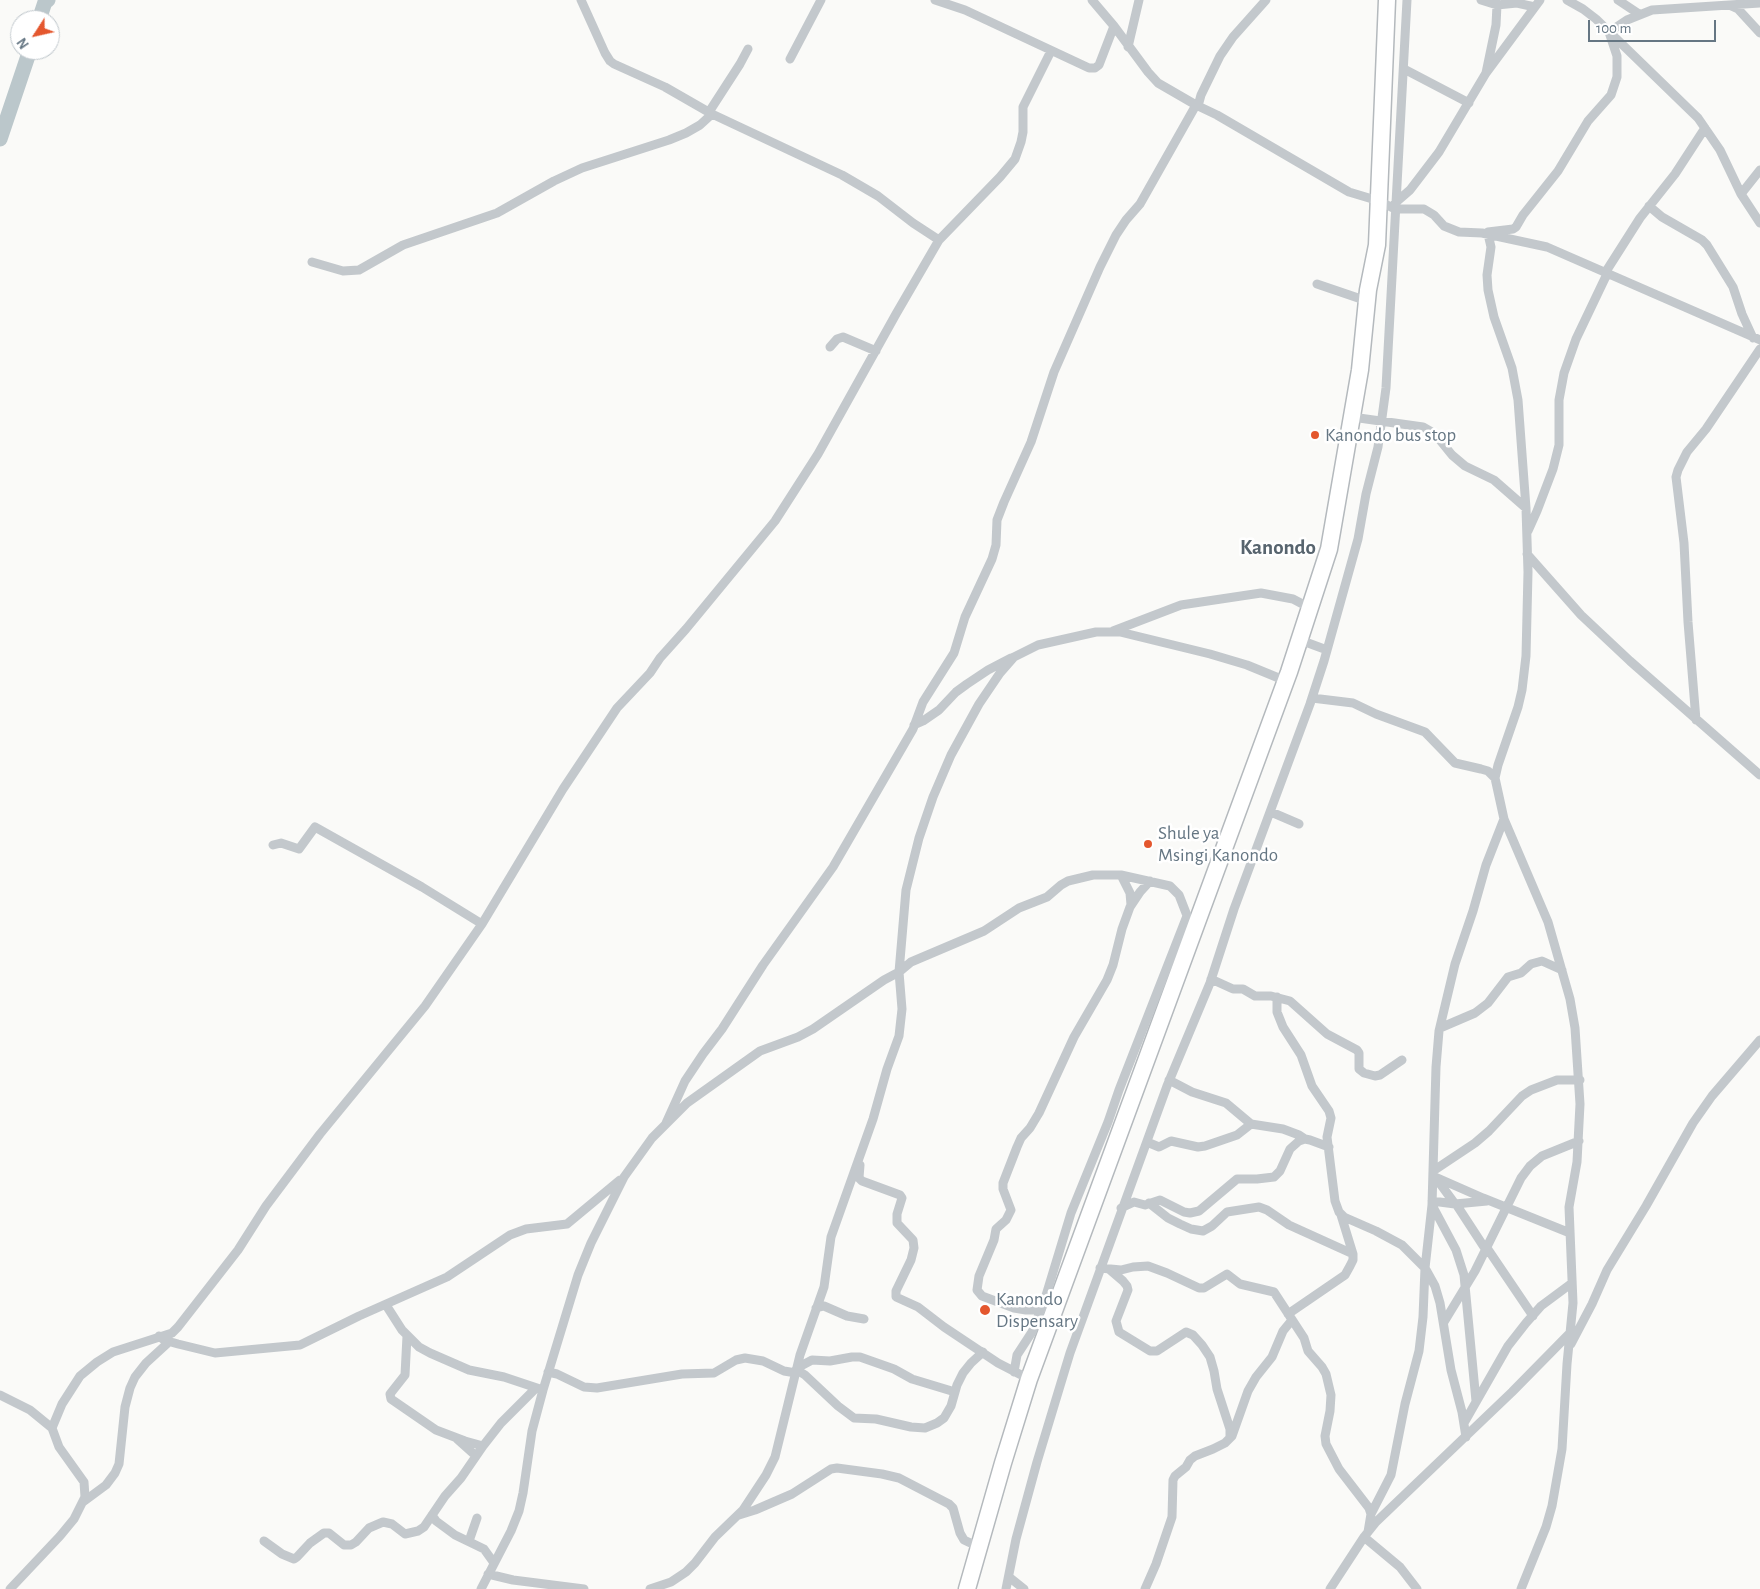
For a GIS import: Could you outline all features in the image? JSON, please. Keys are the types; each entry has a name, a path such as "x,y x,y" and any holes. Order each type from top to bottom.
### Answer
{"highway":[{"path":"967,1589 1029,1379 1286,682 1329,549 1360,370 1366,300 1377,245 1390,204 1387,0"}],"street":[{"path":"581,0 610,61 665,87 710,113 818,163 878,196 939,240"},
{"path":"790,59 821,0"},
{"path":"935,0 974,13 1089,68 1095,68 1099,65 1114,26"},
{"path":"1092,0 1158,83 1217,115 1348,192 1390,204 1424,209 1429,211 1444,226 1458,232 1485,234 1546,247 1757,339"},
{"path":"1128,47 1139,0"},
{"path":"666,1123 677,1097 694,1068 722,1029 763,965 833,867 914,725 923,702 954,653 965,617 992,559 996,545 997,520 1000,511 1031,442 1054,372 1100,267 1116,234 1140,204 1197,105 1220,56 1233,37 1266,0"},
{"path":"1006,1589 1010,1577 1016,1540 1037,1462 1070,1353 1104,1268 1122,1208 1169,1080 1211,979 1234,910 1312,698 1358,539 1366,494 1378,447 1386,388 1391,331 1390,204 1404,70 1407,0"},
{"path":"1481,0 1496,3 1539,2"},
{"path":"1567,0 1583,9 1684,103 1720,150 1741,194 1760,223"},
{"path":"1618,0 1639,14"},
{"path":"1649,0 1652,10"},
{"path":"1390,204 1410,190 1439,152 1486,73 1539,2"},
{"path":"1486,73 1496,26 1496,3"},
{"path":"1609,32 1626,20 1652,10 1760,3"},
{"path":"1728,4 1738,10 1760,33"},
{"path":"1485,234 1516,227 1558,170 1588,121 1610,95 1617,77 1617,56 1609,32"},
{"path":"312,262 343,271 359,270 403,245 497,213 582,168 686,133 700,125 710,113 748,49"},
{"path":"52,1428 62,1404 80,1376 96,1362 113,1352 172,1332 189,1315 238,1250 266,1206 296,1165 344,1103 425,1006 482,924 563,789 617,708 650,673 660,658 775,521 818,454 939,240 1015,160 1023,132 1023,107 1051,51"},
{"path":"1404,70 1468,104"},
{"path":"1527,533 1553,469 1559,445 1559,400 1564,373 1576,339 1606,274 1649,206 1675,174 1705,128"},
{"path":"1741,194 1760,170"},
{"path":"1649,206 1667,220 1702,240 1707,246 1733,287 1742,314 1757,339"},
{"path":"1485,234 1491,247 1487,275 1488,290 1494,317 1512,368 1516,386 1527,533 1526,656 1522,690 1495,778 1504,819 1548,922 1562,970 1576,1028 1580,1080 1579,1141 1569,1207 1573,1304 1568,1349 1562,1449 1552,1506 1546,1527 1520,1589"},
{"path":"1317,284 1366,300"},
{"path":"830,347 843,337 876,351"},
{"path":"1696,720 1684,543 1676,477 1688,452 1740,381 1760,349"},
{"path":"1352,417 1423,427 1435,434 1452,455 1465,466 1494,480 1526,508"},
{"path":"1527,554 1581,615 1696,720 1760,775"},
{"path":"1110,632 1181,605 1261,593 1293,599 1310,608"},
{"path":"914,725 939,710 956,692 977,677 1014,657 1038,645 1096,632 1120,632 1210,654 1247,665 1286,682"},
{"path":"1300,640 1327,650"},
{"path":"650,1589 672,1582 686,1572 705,1552 714,1537 738,1515 766,1475 775,1457 797,1370 824,1287 831,1237 860,1159 899,1036 902,1010 900,972 906,890 919,838 933,797 951,754 978,704 1014,657"},
{"path":"1312,698 1353,703 1376,714 1425,732 1455,763 1488,771 1495,778"},
{"path":"1271,812 1299,824"},
{"path":"1366,1534 1371,1514 1390,1475 1405,1404 1417,1362 1423,1317 1425,1268 1434,1175 1436,1067 1440,1028 1455,964 1486,865 1504,819"},
{"path":"273,845 281,843 299,849 315,827 482,924"},
{"path":"480,1589 511,1531 519,1511 539,1389 548,1372 578,1275 591,1243 624,1177 652,1138 686,1103 760,1051 805,1033 920,957 977,934 1019,908 1041,901 1068,881 1093,875 1121,875 1170,886 1179,895 1193,932"},
{"path":"1121,875 1130,893 1130,908"},
{"path":"1040,1310 1014,1308 979,1293 978,1281 994,1240 996,1228 1006,1220 1011,1210 1003,1189 1003,1183 1021,1138 1039,1113 1074,1037 1107,980 1130,908 1150,881"},
{"path":"1014,1372 1017,1355 1032,1332 1071,1213 1187,916"},
{"path":"1440,1028 1475,1014 1488,1003 1508,976 1520,973 1531,964 1542,961 1562,970"},
{"path":"1211,979 1233,989 1243,989 1255,996 1287,999 1295,1004 1327,1034 1357,1050 1359,1056 1358,1065 1364,1073 1375,1076 1380,1075 1402,1060"},
{"path":"1145,1589 1154,1570 1172,1517 1173,1480 1175,1476 1195,1456 1213,1449 1230,1438 1248,1391 1269,1361 1290,1317 1345,1275 1353,1260 1353,1254 1335,1201 1327,1131 1331,1118 1315,1091 1301,1055 1283,1027 1277,1012 1277,997"},
{"path":"1568,1349 1592,1304 1607,1270 1693,1123 1712,1096 1760,1040"},
{"path":"1169,1080 1192,1092 1226,1103 1251,1124 1283,1128 1305,1139 1329,1147"},
{"path":"1434,1175 1475,1144 1522,1096 1531,1090 1557,1080 1580,1080"},
{"path":"1147,1142 1159,1147 1171,1141 1198,1147 1205,1146 1237,1135 1251,1124"},
{"path":"1122,1208 1134,1202 1145,1205 1160,1200 1184,1212 1190,1213 1198,1210 1237,1179 1274,1177 1280,1171 1286,1155 1293,1145 1305,1139"},
{"path":"1444,1322 1486,1249 1521,1178 1530,1166 1542,1156 1579,1141"},
{"path":"860,1159 859,1178 862,1181 900,1195 902,1198 896,1223 913,1240 914,1248 896,1296 926,1312 944,1327 1014,1372 1029,1379"},
{"path":"1434,1175 1505,1208 1570,1233"},
{"path":"1434,1175 1533,1316"},
{"path":"159,1336 170,1341 215,1353 300,1345 447,1277 510,1235 526,1229 567,1224 624,1177"},
{"path":"1432,1203 1456,1204 1487,1200"},
{"path":"1149,1203 1168,1218 1191,1229 1203,1231 1212,1226 1225,1212 1259,1207 1267,1210 1289,1226 1353,1254"},
{"path":"1432,1203 1459,1258 1464,1275 1469,1311 1476,1401"},
{"path":"1341,1215 1402,1245 1425,1268 1435,1286 1440,1303 1451,1370 1466,1436"},
{"path":"1104,1268 1121,1270 1148,1266 1199,1288 1204,1288 1227,1274 1240,1284 1274,1292 1304,1338 1308,1350 1322,1367 1328,1380 1332,1395 1325,1436 1326,1444 1335,1463 1370,1508 1371,1514"},
{"path":"1104,1268 1127,1286 1126,1297 1116,1324 1119,1332 1150,1351 1157,1351 1186,1332 1193,1335 1202,1345 1210,1357 1214,1370 1217,1389 1230,1430 1230,1438"},
{"path":"1464,1423 1508,1346 1533,1316 1572,1282"},
{"path":"386,1305 394,1321 419,1347 462,1367 504,1377 539,1389"},
{"path":"816,1308 824,1306 847,1316 864,1319"},
{"path":"1330,1589 1366,1534 1395,1502 1466,1436 1570,1333"},
{"path":"407,1336 404,1378 390,1396 394,1401 430,1426 456,1438 483,1446"},
{"path":"83,1502 106,1485 115,1473 119,1464 125,1407 130,1388 135,1377 146,1363 170,1341"},
{"path":"797,1370 854,1418 876,1419 911,1427 925,1428 941,1421 947,1413 963,1374 983,1352"},
{"path":"548,1372 557,1374 584,1387 597,1388 682,1374 714,1373 736,1360 745,1358 763,1361 784,1371 797,1370 812,1360 830,1361 860,1356 894,1369 912,1379 955,1392"},
{"path":"264,1541 282,1554 294,1559 310,1543 324,1533 329,1533 344,1545 351,1545 376,1523 387,1522 405,1534 412,1534 424,1527 445,1496 461,1478 501,1424 539,1389"},
{"path":"0,1395 30,1410 52,1428 59,1447 84,1482 86,1489 83,1502 74,1519 11,1588"},
{"path":"456,1438 476,1456"},
{"path":"738,1515 756,1510 792,1494 831,1469 837,1468 900,1478 949,1504 953,1508 960,1533 964,1540 979,1547"},
{"path":"432,1515 436,1522 484,1549 494,1563"},
{"path":"469,1541 477,1518"},
{"path":"1366,1534 1400,1567 1417,1589"},
{"path":"488,1574 513,1580 584,1589"},
{"path":"1010,1577 1024,1589"}],"waterway":[{"path":"42,10 45,2 48,0"},
{"path":"0,139 27,60"}],"place":[{"name":"Kanondo bus stop","path":"1315,435"},
{"name":"Shule ya Msingi Kanondo","path":"1148,844"},
{"name":"Kanondo Dispensary","path":"985,1310"}],"district":[{"name":"Kanondo","path":"1278,548"}]}
